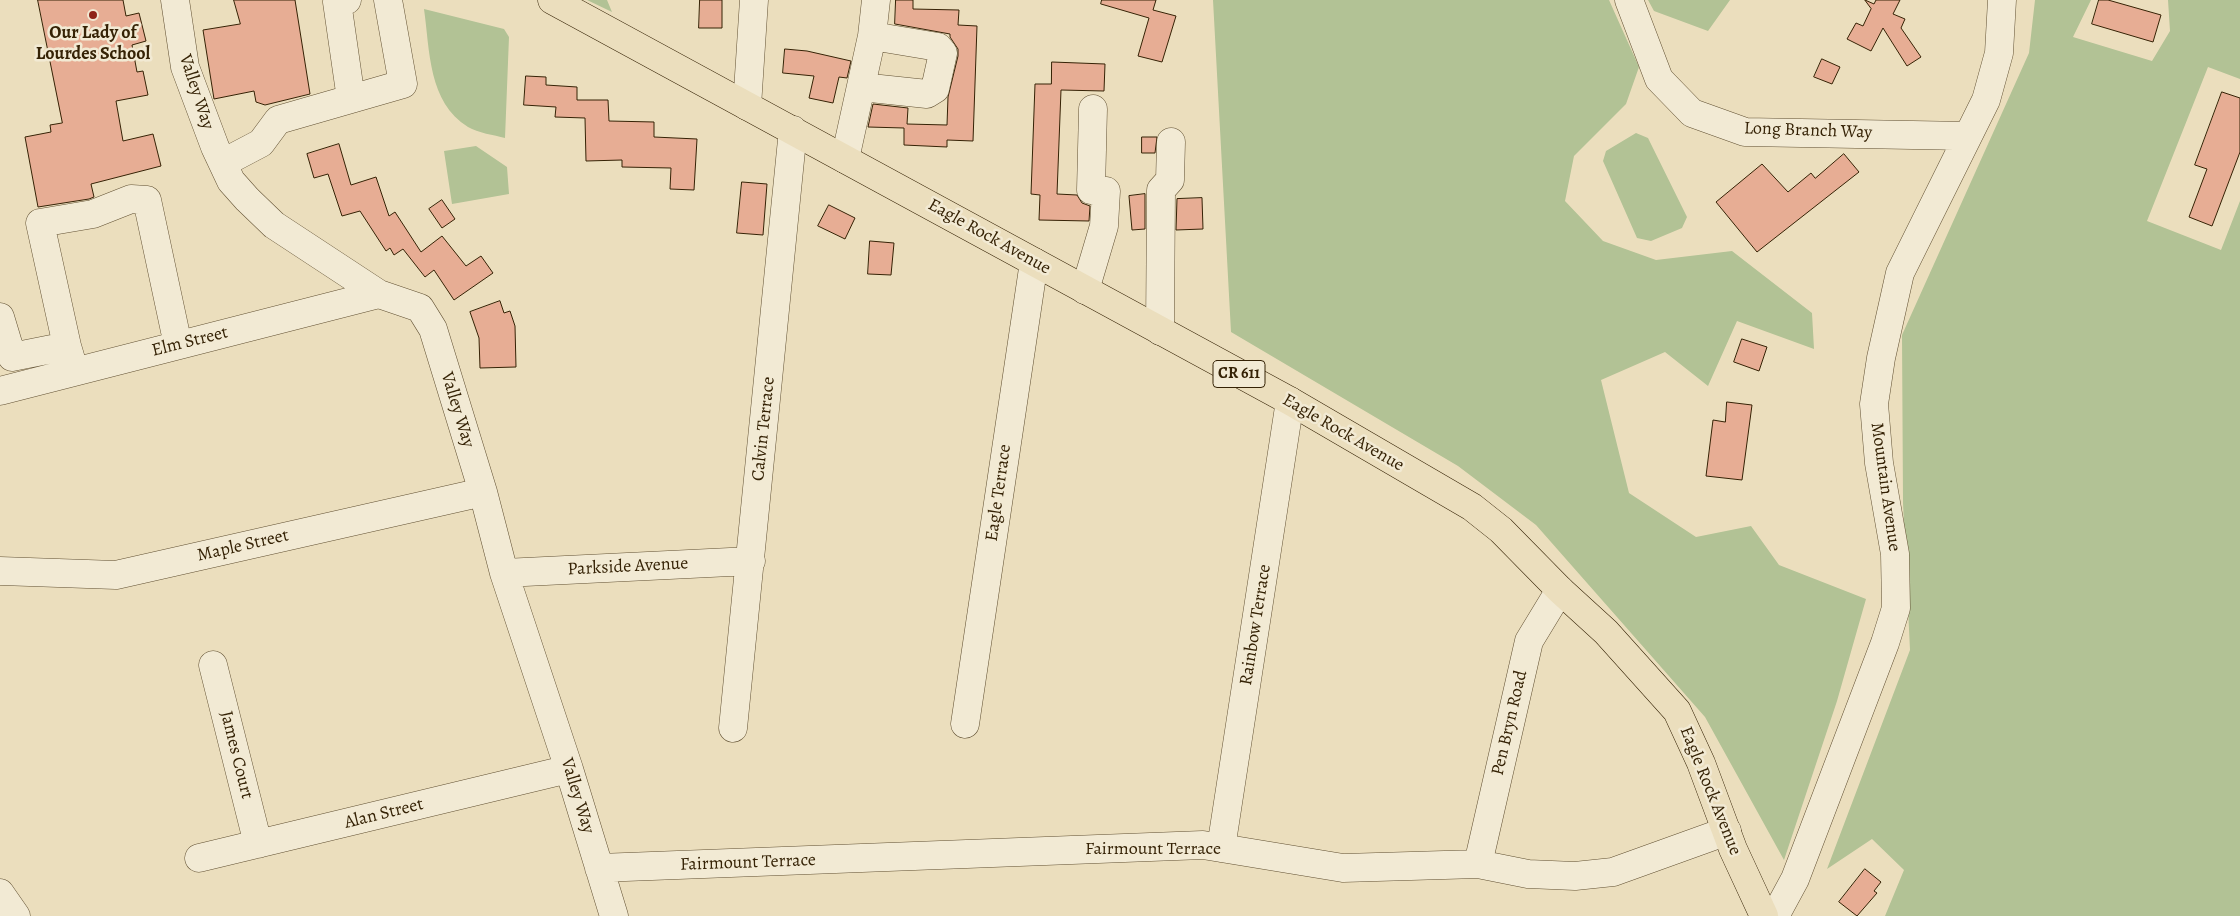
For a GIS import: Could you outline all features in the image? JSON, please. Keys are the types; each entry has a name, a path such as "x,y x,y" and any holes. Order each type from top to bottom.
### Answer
{"main road":[{"name":"Eagle Rock Avenue","path":"552,0 1290,401 1472,508 1501,530 1560,590 1606,632 1677,711 1701,763 1753,895 1764,916"}],"street":[{"name":"Valley Way","path":"175,0 185,67 195,98 231,181 274,225 379,294 420,308 433,329 483,492 504,573 569,770 614,916"},
{"path":"347,0 338,2 351,99"},
{"path":"223,164 261,143 278,120 403,84 388,0"},
{"path":"747,106 754,0"},
{"path":"845,159 872,36 876,0"},
{"name":"Long Branch Way","path":"1629,0 1659,79 1692,113 1745,132 1968,136"},
{"name":"Mountain Avenue","path":"1774,916 1800,867 1885,643 1896,608 1895,554 1879,463 1874,404 1881,358 1900,273 1986,100 1999,53 2002,0"},
{"path":"861,87 927,94 935,89 943,53 938,47 872,36"},
{"path":"1085,290 1104,226 1106,191 1091,190 1092,109"},
{"name":"Calvin Terrace","path":"733,728 793,130"},
{"path":"1160,331 1161,190 1170,180 1171,142"},
{"path":"0,317 12,357 71,359 40,223 93,214 132,199 147,200 178,345"},
{"name":"Eagle Terrace","path":"965,724 1034,262"},
{"name":"Elm Street","path":"0,391 71,359 178,345 379,294"},
{"name":"Rainbow Terrace","path":"1221,848 1290,401"},
{"name":"Maple Street","path":"0,570 116,575 483,492"},
{"name":"Parkside Avenue","path":"504,573 751,561"},
{"name":"Pen Bryn Road","path":"1478,864 1529,641 1560,590"},
{"name":"James Court","path":"213,665 258,844"},
{"name":"Alan Street","path":"199,858 569,770"},
{"name":"Fairmount Terrace","path":"599,868 1203,845 1343,868 1478,864 1528,874 1566,876 1613,872 1727,831"},
{"path":"0,893 16,916"}],"green space":[{"path":"587,0 607,0 612,12"},
{"path":"1213,0 1609,0 1639,67 1626,104 1574,156 1565,201 1603,241 1656,260 1732,251 1812,313 1814,349 1737,321 1708,386 1665,352 1601,380 1629,493 1696,537 1751,526 1779,565 1866,599 1837,701 1784,860 1705,717 1536,525 1458,466 1231,332"},
{"path":"1648,0 1730,0 1708,31 1654,11"},
{"path":"2035,0 2091,0 2073,37 2152,61 2170,31 2168,0 2240,0 2240,79 2208,67 2147,221 2221,250 2240,201 2240,916 1885,916 1904,870 1872,839 1827,869 1910,650 1903,503 1902,335 2029,53"},
{"path":"424,9 504,29 509,37 505,138 468,127 445,104 433,74"},
{"path":"1636,133 1648,138 1687,217 1682,228 1651,241 1637,238 1603,161 1606,151"},
{"path":"476,146 507,167 509,194 452,204 444,151"}],"building":[{"path":"38,0 123,0 126,16 139,13 146,41 132,45 137,72 143,71 148,95 116,101 123,141 153,134 161,166 91,184 94,197 89,199 38,207 25,137 51,132 50,125 62,123"},
{"path":"234,0 295,0 310,94 265,105 256,102 254,91 214,99 203,30 240,24"},
{"path":"700,0 722,0 722,28 699,28"},
{"path":"896,0 913,0 913,9 959,10 958,25 977,26 973,141 947,140 947,147 904,145 904,128 868,127 873,104 908,108 907,124 947,125 948,97 958,49 950,34 895,24"},
{"path":"1102,0 1156,0 1153,10 1176,16 1162,62 1138,56 1149,18 1101,4"},
{"path":"1865,0 1874,4 1876,0 1900,0 1893,14 1905,19 1901,28 1921,57 1907,66 1883,28 1871,51 1847,39 1856,23 1863,26 1871,9"},
{"path":"2099,0 2108,0 2161,15 2153,42 2092,24"},
{"path":"785,49 807,51 851,61 847,78 839,77 833,103 809,98 814,76 783,73"},
{"path":"1822,59 1840,67 1832,84 1814,77"},
{"path":"1052,62 1105,64 1104,91 1061,90 1057,194 1077,195 1082,203 1090,206 1089,221 1039,220 1040,195 1031,194 1035,84 1051,84"},
{"path":"526,76 546,77 546,85 577,87 577,100 608,100 609,121 654,122 654,137 697,139 694,190 670,189 671,168 622,167 622,160 586,161 585,118 555,117 556,107 524,105"},
{"path":"2222,92 2240,98 2240,152 2212,226 2189,217 2207,169 2195,165"},
{"path":"1142,137 1157,137 1155,153 1142,153"},
{"path":"339,144 351,185 376,177 389,216 395,212 421,252 442,236 466,266 481,256 493,273 454,300 434,270 425,277 403,249 394,255 390,248 386,251 360,211 342,216 328,174 314,178 307,154"},
{"path":"1844,154 1859,172 1757,252 1716,202 1762,164 1788,192 1811,173 1815,178"},
{"path":"742,182 767,184 763,235 737,233"},
{"path":"1145,194 1145,229 1132,230 1129,196"},
{"path":"1202,198 1203,229 1176,230 1177,199"},
{"path":"442,200 455,219 442,228 429,209"},
{"path":"829,205 855,218 845,239 818,226"},
{"path":"870,241 894,243 891,275 868,274"},
{"path":"500,301 504,313 510,311 515,326 516,367 480,368 479,338 470,312"},
{"path":"1742,339 1767,347 1759,371 1734,362"},
{"path":"1727,402 1752,405 1742,480 1706,476 1713,420 1725,422"},
{"path":"1865,869 1881,882 1874,891 1877,893 1857,916 1839,902"}],"place":[{"name":"Our Lady of Lourdes School","path":"93,15"}]}
